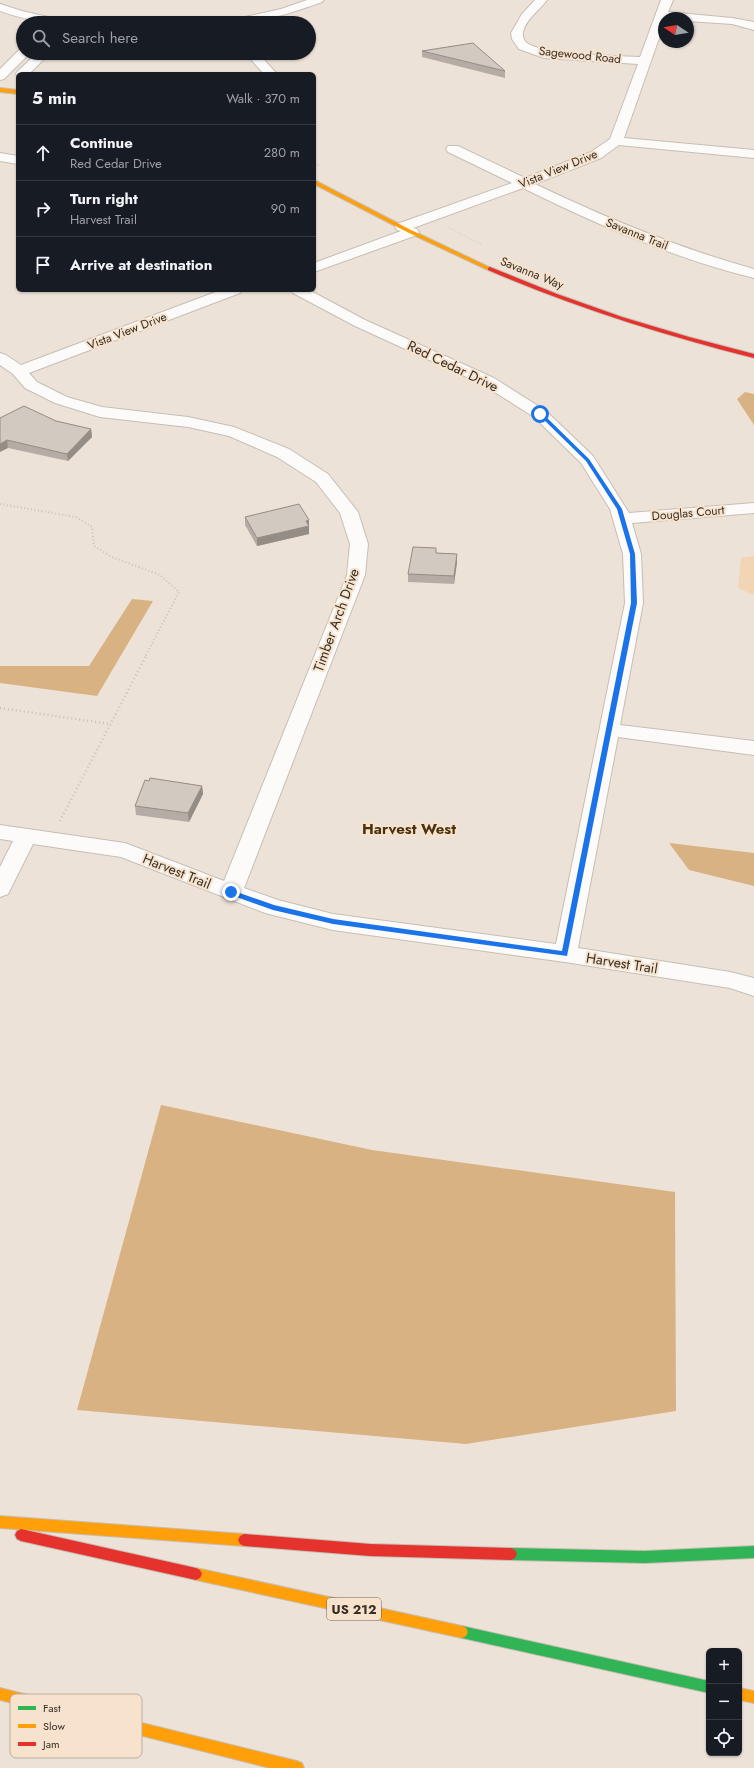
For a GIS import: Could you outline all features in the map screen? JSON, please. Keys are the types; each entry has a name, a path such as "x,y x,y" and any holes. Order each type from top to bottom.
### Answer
{"main road":[{"path":"2,92 16,92"},
{"name":"Savanna Way","path":"316,183 506,277 610,316 694,342 754,356"},
{"path":"0,1522 370,1550 645,1557 754,1552"},
{"name":"US 212","path":"8,1532 706,1686"},
{"path":"0,1694 10,1696"},
{"path":"742,1695 754,1697"},
{"path":"142,1729 297,1768"}],"street":[{"path":"265,16 284,12 318,0"},
{"name":"Sagewood Road","path":"541,0 526,16 517,33 518,39 523,46 544,54 645,61"},
{"path":"663,12 667,0"},
{"path":"0,7 27,16"},
{"path":"694,18 754,26"},
{"path":"658,26 616,141 754,154"},
{"path":"0,76 16,60"},
{"path":"24,72 37,60"},
{"path":"258,60 269,72"},
{"path":"2,92 16,80"},
{"name":"Vista View Drive","path":"316,267 403,227 525,183 596,155 616,141"},
{"name":"Savanna Trail","path":"453,149 592,216 703,259 754,274"},
{"path":"0,157 16,160"},
{"name":"Vista View Drive","path":"375,230 403,227"},
{"name":"Vista View Drive","path":"19,372 230,292"},
{"name":"Red Cedar Drive","path":"302,292 360,323 488,381 540,414 587,460 619,509 632,554 634,603 565,954"},
{"name":"Timber Arch Drive","path":"0,358 19,372 31,385 61,400 100,412 188,422 234,432 283,453 322,478 349,512 359,544 356,575 231,892"},
{"name":"Douglas Court","path":"622,519 754,508"},
{"path":"609,730 754,748"},
{"name":"Harvest Trail","path":"0,832 125,850 273,907 333,922 565,954 730,980 754,987"},
{"path":"0,889 26,836"}],"path":[{"path":"0,504 76,517 92,527 94,546 112,556 160,575 179,592 51,840"},
{"path":"0,708 111,724"}],"shaded area":[{"path":"745,392 754,394 754,425 737,399"},
{"path":"754,556 754,595 738,588 741,558"},
{"path":"132,599 153,601 97,696 0,683 0,666 89,666"},
{"path":"669,843 754,853 754,886 689,870"},
{"path":"161,1105 372,1150 675,1192 676,1411 466,1444 77,1410"}],"building":[{"path":"473,43 505,71 422,51"},
{"path":"24,406 56,421 91,429 67,454 7,440 0,444 0,418"},
{"path":"299,504 309,520 306,521 309,526 257,538 245,517"},
{"path":"413,547 436,548 436,553 457,554 454,576 408,574"},
{"path":"150,778 202,786 188,813 135,806 145,780 149,781"}],"traffic: fast":[{"path":"511,1554 645,1557 754,1552"},
{"path":"462,1632 706,1686"}],"traffic: slow":[{"path":"0,90 16,92"},
{"path":"316,183 409,231 490,269"},
{"path":"0,1522 244,1540"},
{"path":"196,1574 462,1632"},
{"path":"0,1694 10,1696"},
{"path":"742,1695 754,1697"},
{"path":"142,1729 297,1768"}],"traffic: jam":[{"path":"490,269 554,296 653,329 754,356"},
{"path":"21,1535 196,1574"},
{"path":"244,1540 370,1550 511,1554"}],"district":[{"name":"Harvest West","path":"409,829"}],"route":[{"path":"231,892 273,907 333,922 565,954 634,603 632,554 619,509 587,460 540,414"}]}
